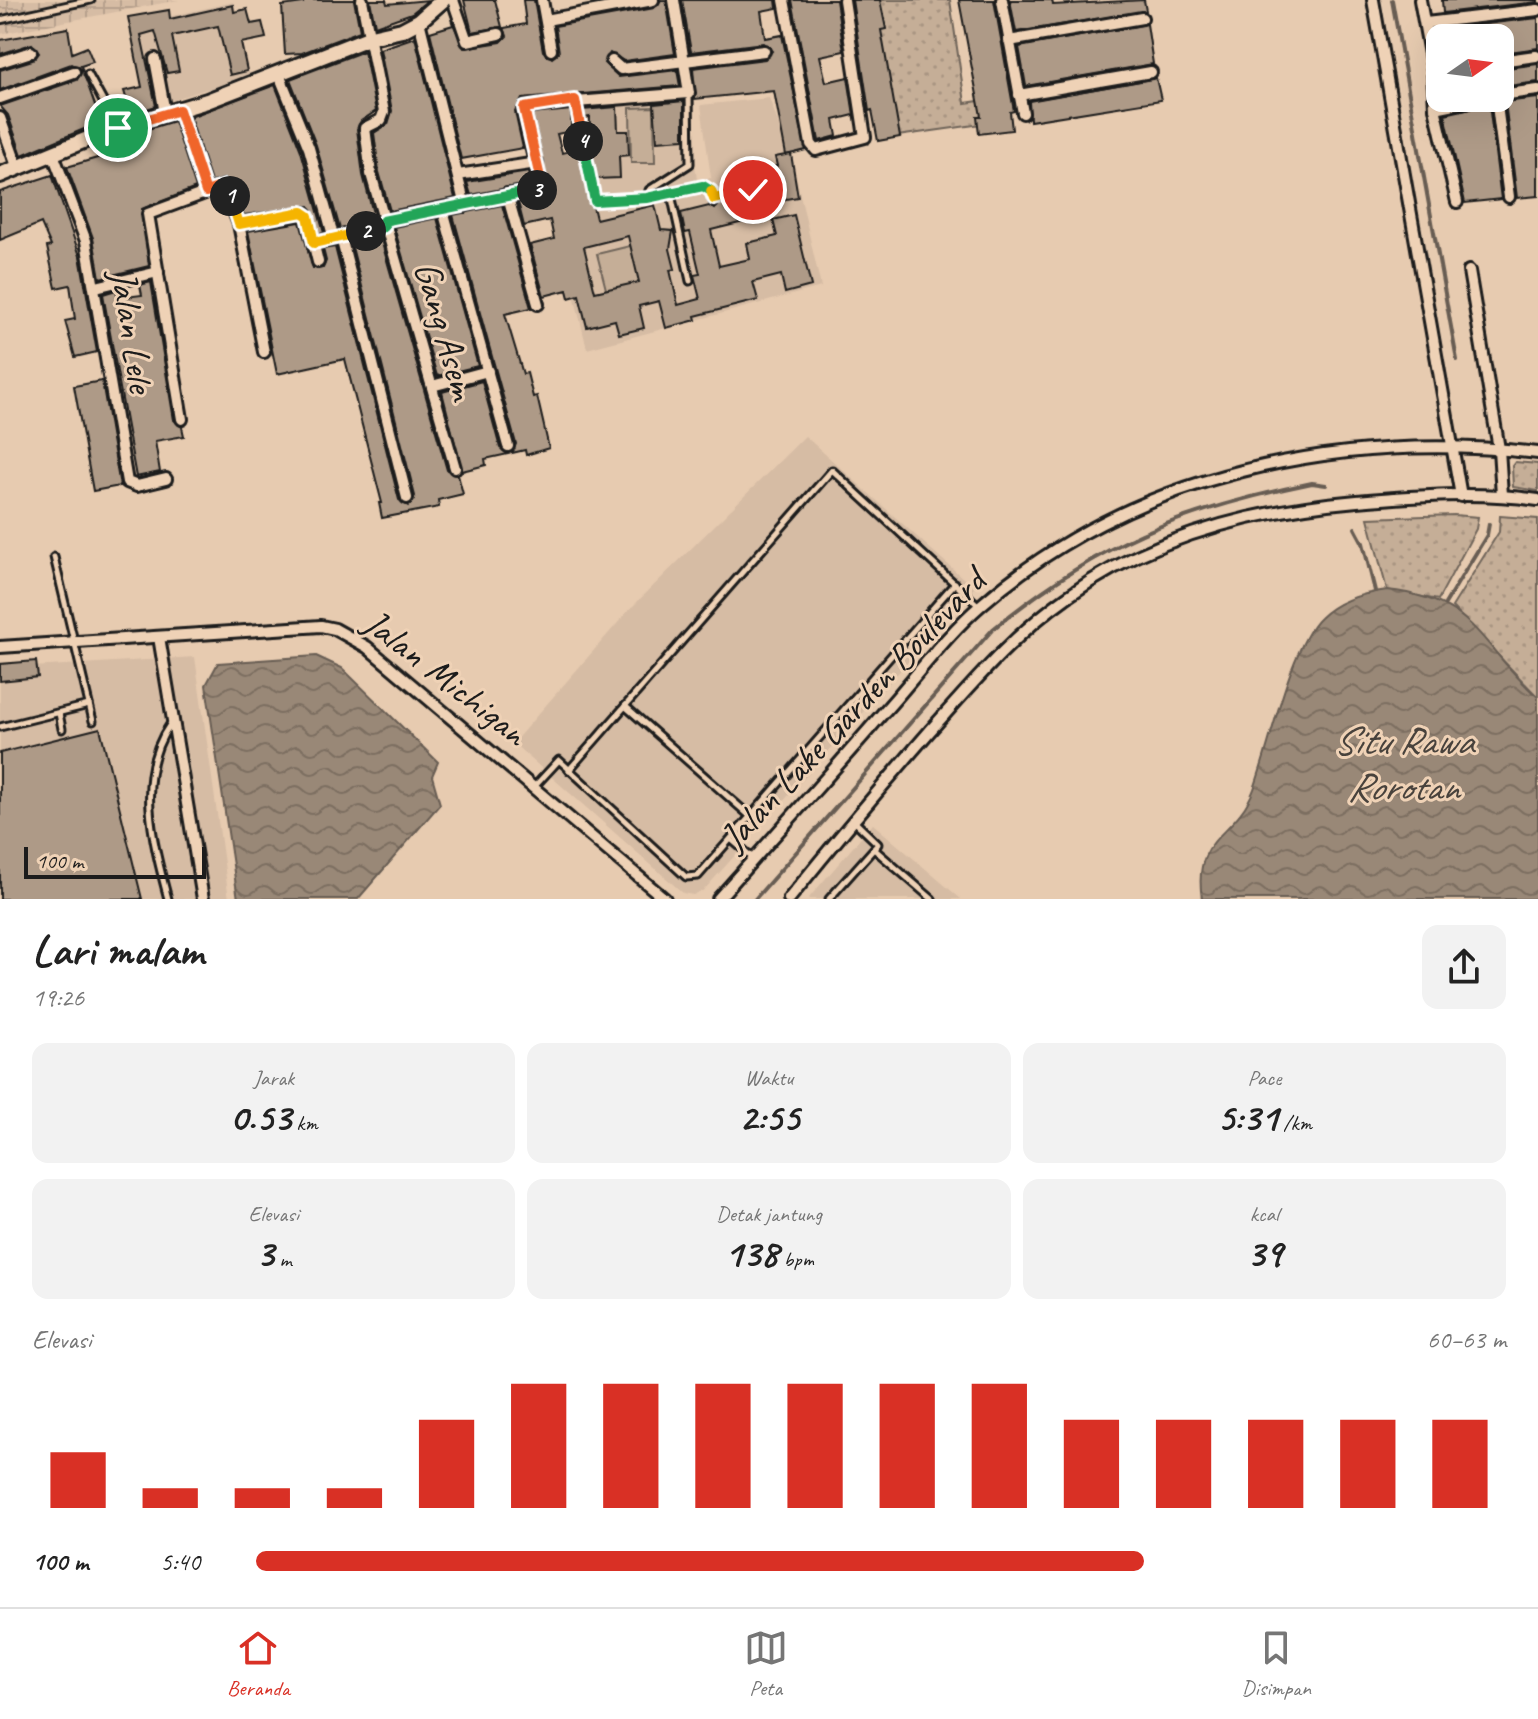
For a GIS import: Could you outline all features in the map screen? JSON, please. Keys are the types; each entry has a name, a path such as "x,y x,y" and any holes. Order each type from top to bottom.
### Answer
{"street":[{"path":"314,243 383,224 364,132 367,124 384,115 362,0"},
{"path":"0,175 118,128 172,112 371,37 402,30 419,21 443,0"},
{"path":"453,0 467,41 499,34"},
{"path":"542,0 551,50"},
{"path":"546,20 602,5 653,0"},
{"path":"465,206 507,194 541,189 524,108 575,100 618,101 689,93 674,0"},
{"path":"784,0 811,144 816,150 865,137 844,0"},
{"path":"1002,0 1023,113"},
{"path":"1373,0 1461,496"},
{"path":"1420,0 1426,23 1538,10"},
{"path":"1009,41 1142,18"},
{"name":"Gang Asem","path":"419,21 465,206 383,224 455,468"},
{"path":"612,61 621,69 764,51"},
{"path":"0,62 31,52"},
{"path":"1514,59 1536,56"},
{"path":"155,59 172,112 206,192"},
{"path":"0,98 74,72"},
{"path":"278,72 309,148 338,238 407,498"},
{"path":"1019,95 1151,72"},
{"path":"1514,94 1538,90"},
{"path":"1436,112 1457,202"},
{"path":"1500,112 1509,197"},
{"path":"0,118 18,169"},
{"name":"Jalan Lele","path":"53,154 81,225 96,287 127,482 132,486 166,479"},
{"path":"458,175 537,163"},
{"path":"182,419 148,214 226,187 239,224 264,352"},
{"path":"507,194 538,304"},
{"name":"Gang Asem","path":"443,210 508,446"},
{"path":"239,224 302,212 308,216 318,262"},
{"path":"1469,271 1499,449 1502,495"},
{"path":"96,287 158,272"},
{"path":"432,386 488,371"},
{"name":"Jalan Lake Garden Boulevard","path":"718,899 979,606 1047,555 1107,518 1184,486 1260,466 1341,454 1452,446 1538,453"},
{"name":"Jalan Lake Garden Boulevard","path":"789,899 852,820 1009,644 1068,596 1126,563 1202,529 1273,510 1416,496 1502,495 1538,500"},
{"name":"Jalan Michigan","path":"0,647 321,626 335,629 367,647 665,899"},
{"path":"159,637 203,899"}],"lane":[{"path":"0,20 91,0"},
{"path":"88,74 118,128"},
{"path":"647,198 649,190 690,164 689,93"},
{"path":"575,100 595,201 647,198 698,186 707,187 714,201 753,190"},
{"path":"671,194 690,281"},
{"path":"569,770 832,470 979,606"},
{"path":"54,557 93,721"},
{"path":"535,786 559,760 686,877 698,876 955,583"},
{"path":"0,727 89,705"},
{"path":"625,706 750,816"},
{"path":"59,713 62,729"},
{"path":"168,899 147,799 161,736 171,722"},
{"path":"829,899 878,844 852,820"},
{"path":"731,839 754,859"},
{"path":"874,849 932,899"}],"shaded area":[{"path":"0,0 179,0 0,34"},
{"path":"870,0 950,0 965,103 1006,97 1010,120 890,137"},
{"path":"233,2 253,91 213,107 207,89 178,98 183,118 154,125 132,25"},
{"path":"686,98 697,180 672,189 711,178 701,105 769,98 793,163 821,287 587,349 556,219 596,208 580,106"},
{"path":"654,107 655,163 631,163 630,108"},
{"path":"634,245 643,284 607,293 597,254"},
{"path":"805,436 974,588 704,890 693,895 683,893 513,743 629,610"},
{"path":"1515,462 1538,464 1538,491 1513,487 1512,466"},
{"path":"1500,516 1538,519 1538,697 1452,607 1499,532"},
{"path":"1478,517 1476,529 1438,600 1387,590 1368,518"},
{"path":"195,657 229,899 0,899 0,669"},
{"path":"873,824 961,899 808,899"}],"water":[{"name":"Situ Rawa Rorotan","path":"1387,590 1417,595 1459,615 1538,697 1538,899 1202,899 1203,861 1217,838 1246,805 1254,789 1290,673 1309,631 1327,612 1343,602"},
{"path":"316,656 342,668 438,762 432,776 440,804 358,899 238,899 206,685 218,663"}],"building":[{"path":"302,0 354,0 360,31 302,53 285,54 282,6 303,3"},
{"path":"370,0 386,0 387,4 428,0 412,13 375,26"},
{"path":"464,0 495,0 502,27 472,32"},
{"path":"523,0 534,0 543,51 552,58 559,52 555,26 654,8 661,0 666,0 675,54 624,61 610,53 604,63 619,77 677,70 680,86 522,99 515,112 523,148 461,159 430,32 453,25 451,19 464,48 501,42 507,36 504,28 526,24"},
{"path":"682,0 776,0 777,8 761,11 765,38 782,35 806,150 786,155 774,91 695,99 693,68 765,59 772,51 763,43 691,52"},
{"path":"792,0 836,0 844,51 820,56 826,82 848,77 854,115 834,120 837,136 819,141"},
{"path":"852,0 880,0 886,29 881,30 900,137 878,141 872,110 869,111"},
{"path":"959,0 994,0 1014,111 1010,112 1012,130 979,134 977,116 981,116"},
{"path":"1010,0 1052,0 1053,5 1144,0 1146,11 1016,32"},
{"path":"1442,0 1538,0 1538,2 1443,13"},
{"path":"233,5 234,12 247,9 251,24 262,22 266,38 241,43 247,71 230,75 218,26 172,36 179,71 167,73 155,31 141,35 156,106 131,114 124,91 142,87 128,17 169,10 170,19"},
{"path":"1538,18 1538,48 1514,51 1514,24 1486,24"},
{"path":"1147,24 1153,64 1026,86 1019,47"},
{"path":"68,28 72,53 87,47 93,62 81,66 101,122 22,155 8,115 0,106 77,80 82,70 71,64 0,90 0,70 33,60 39,53 32,44 0,54 0,40"},
{"path":"415,37 455,198 390,211 379,172 374,133 388,124 392,111 380,49"},
{"path":"364,51 376,111 361,121 357,129 363,175 375,221 340,229 316,145 290,79"},
{"path":"1538,64 1538,82 1514,85 1514,67"},
{"path":"1156,78 1161,100 1030,121 1029,101"},
{"path":"275,85 301,151 324,233 319,234 309,206 244,215 230,180 211,182 190,117"},
{"path":"1538,98 1538,196 1517,198 1506,112 1514,112 1514,101"},
{"path":"684,101 684,139 657,141 654,104"},
{"path":"617,107 618,131 628,131 629,155 619,156 620,178 595,179 589,147 590,117 584,118 582,110"},
{"path":"571,110 571,131 557,134 562,153 579,149 596,219 655,205 661,230 673,231 670,249 675,269 670,270 678,305 700,299 694,275 700,274 690,232 685,233 681,213 709,206 715,209 719,203 770,191 766,168 777,166 775,157 791,154 798,197 756,204 760,218 711,230 719,266 750,259 747,243 777,236 773,220 794,215 811,286 785,293 781,275 753,282 758,300 695,316 696,320 666,328 659,301 639,306 644,328 619,334 615,320 587,327 579,295 569,298 567,290 544,296 530,245 554,239 550,220 524,226 518,202 543,197 549,191 532,114","holes":["628,236 639,282 595,292 584,247"]},
{"path":"1490,112 1501,199 1465,203 1445,114"},
{"path":"174,121 196,188 142,209 149,266 100,278 93,238 67,167 104,156 103,150 136,139 135,133"},
{"path":"529,172 531,183 471,195 467,182"},
{"path":"52,175 80,256 97,352 75,357 65,321 75,319 70,285 56,288 47,247 51,246 41,223 0,240 0,192"},
{"path":"502,205 531,308 505,314 523,374 527,373 533,397 537,396 549,448 526,455 525,450 512,453 516,444 453,215"},
{"path":"437,218 478,366 437,376 394,227"},
{"path":"300,222 313,268 323,268 326,261 323,249 335,247 399,500 408,506 415,496 351,243 380,236 447,470 458,475 463,494 438,500 439,507 382,518 379,503 382,503 345,359 277,374 248,231"},
{"path":"151,282 174,420 182,427 184,436 155,441 160,472 136,477 103,294 116,290 118,298 142,295 140,285"},
{"path":"102,381 120,486 93,491 74,386"},
{"path":"482,381 500,448 508,454 485,459 486,465 462,471 442,392"},
{"path":"36,661 38,677 0,681 0,664"},
{"path":"100,728 142,899 0,899 0,753"}],"waterway":[{"path":"1392,0 1457,360"},
{"path":"755,899 993,629 1031,599 1105,552 1181,518 1265,493 1312,483 1326,485"},
{"path":"1445,604 1487,535 1489,524"},
{"path":"1355,528 1363,543 1375,591"}],"route":[{"path":"118,128 179,110 206,192 220,186 226,187 239,224 306,213 314,243 384,227 383,221 541,189 523,111 530,105 575,100 595,201 647,198 698,186 709,188 714,199 753,190"}]}
